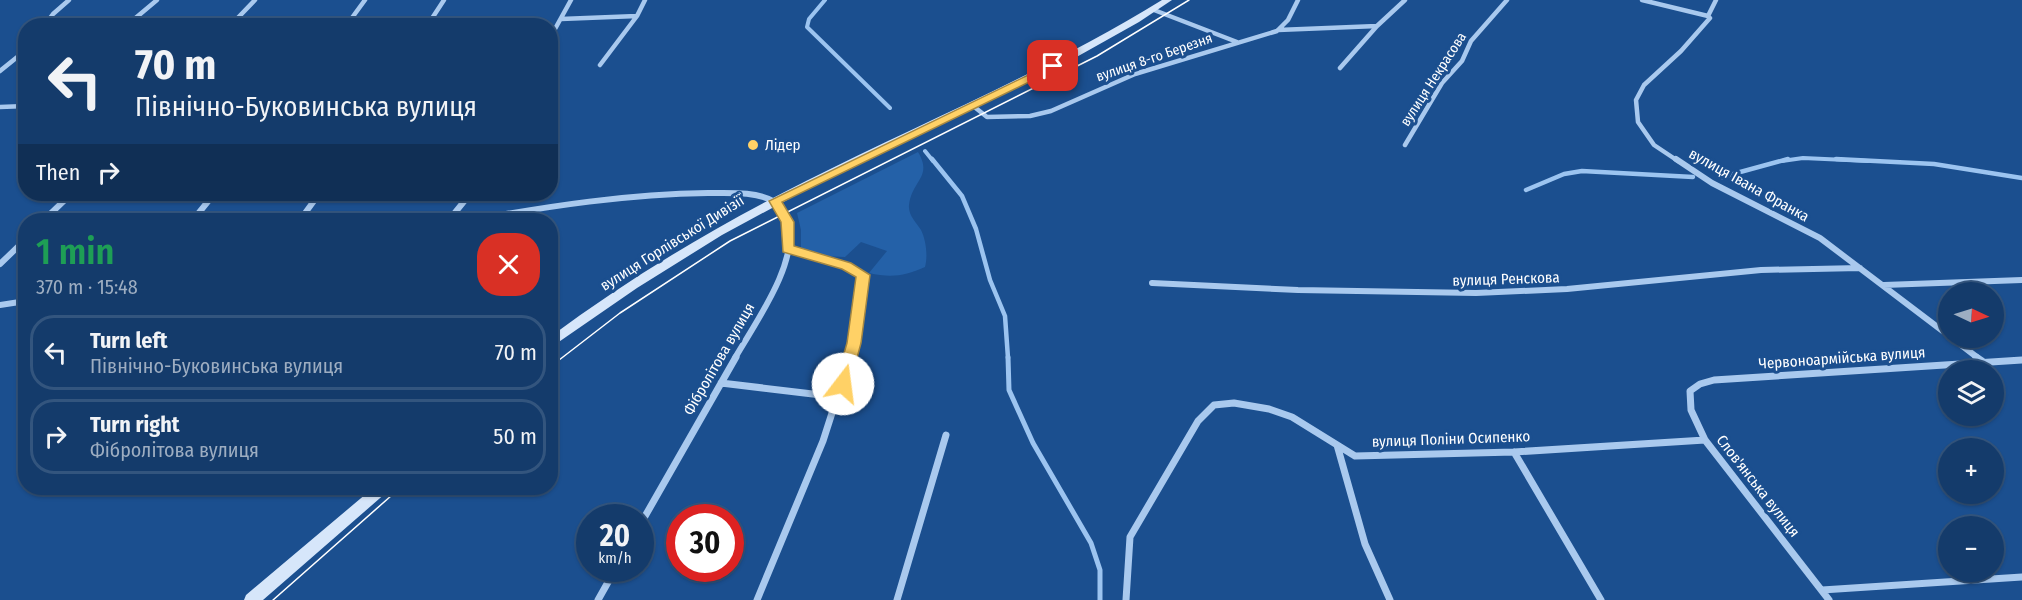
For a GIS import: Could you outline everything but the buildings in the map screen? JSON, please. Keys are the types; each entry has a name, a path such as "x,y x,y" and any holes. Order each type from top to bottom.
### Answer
{"main road":[{"name":"вулиця Горлівської Дивізії","path":"558,338 676,256 775,201 1080,52 1168,0"},
{"path":"252,600 374,495"}],"street":[{"path":"50,18 69,0"},
{"path":"136,18 157,0"},
{"path":"238,18 255,0"},
{"path":"352,18 365,0"},
{"path":"432,18 444,0"},
{"path":"558,24 571,0"},
{"path":"600,65 637,16 645,0"},
{"path":"1277,31 1287,20 1298,0"},
{"path":"1340,68 1377,26 1405,0"},
{"name":"вулиця Некрасова","path":"1405,145 1442,83 1462,61 1471,40 1507,0"},
{"path":"1642,0 1708,16"},
{"name":"вулиця Івана Франка","path":"1716,0 1708,16 1710,18 1681,51 1644,86 1636,100 1638,122 1654,146 1712,183 1820,238 1938,327"},
{"path":"1154,10 1238,42"},
{"path":"561,19 637,16"},
{"name":"вулиця 8-го Березня","path":"972,105 987,117 1039,114 1051,111 1135,74 1277,31 1377,26"},
{"path":"0,71 18,56"},
{"path":"0,107 18,106"},
{"path":"504,213 656,195 724,192 763,196 775,201"},
{"path":"51,213 64,201"},
{"path":"199,213 208,201"},
{"path":"455,213 464,201"},
{"name":"Фібролітова вулиця","path":"652,504 775,288 788,249 788,222 775,201"},
{"path":"0,264 18,247"},
{"path":"757,600 838,397 854,343 863,275 847,266 788,249"},
{"name":"вулиця Ренскова","path":"1152,283 1298,290 1476,293 1567,289 1761,270 1860,268"},
{"path":"1883,285 2022,280"},
{"path":"0,305 18,302"},
{"name":"вулиця Івана Франка","path":"1965,348 1980,360"},
{"name":"Червоноармійська вулиця","path":"2004,361 2022,360"},
{"name":"Червоноармійська вулиця","path":"1700,384 1714,380 1938,365"},
{"path":"721,383 838,397"},
{"name":"Слов'янська вулиця","path":"1700,384 1690,391 1689,400 1696,425 1705,440 1829,600"},
{"name":"вулиця Поліни Осипенко","path":"1126,600 1130,537 1197,421 1214,405 1234,402 1269,409 1292,417 1356,456 1514,452 1705,440"},
{"path":"897,600 946,435"},
{"path":"1337,444 1364,544 1378,580 1390,600"},
{"path":"1514,452 1601,600"},
{"path":"1822,590 2022,577"},
{"path":"598,600 608,582"}],"shaded area":[{"path":"918,152 922,160 923,173 911,197 909,209 924,238 925,267 898,275 869,273 887,251 861,242 845,257 801,255 801,230 797,213"}],"waterway":[{"path":"825,0 809,19 807,27 890,108"},
{"path":"925,151 933,161"},
{"path":"1782,161 1803,158 1868,161"},
{"path":"932,159 962,196 976,229 990,280 1005,316 1008,358"},
{"path":"1722,177 1788,159"},
{"path":"1836,159 1934,164 2022,178"},
{"path":"1526,190 1564,174 1582,171 1693,177"},
{"path":"1008,357 1009,390 1033,443 1091,543 1100,570 1100,600"}],"tram line":[{"path":"558,361 620,313 730,241 1097,56 1189,0"},
{"path":"273,600 392,495"}],"place":[{"name":"Лідер","path":"753,145"}],"route":[{"path":"843,384 854,343 862,299 863,275 847,266 788,249 788,222 775,201 1053,66"}]}
